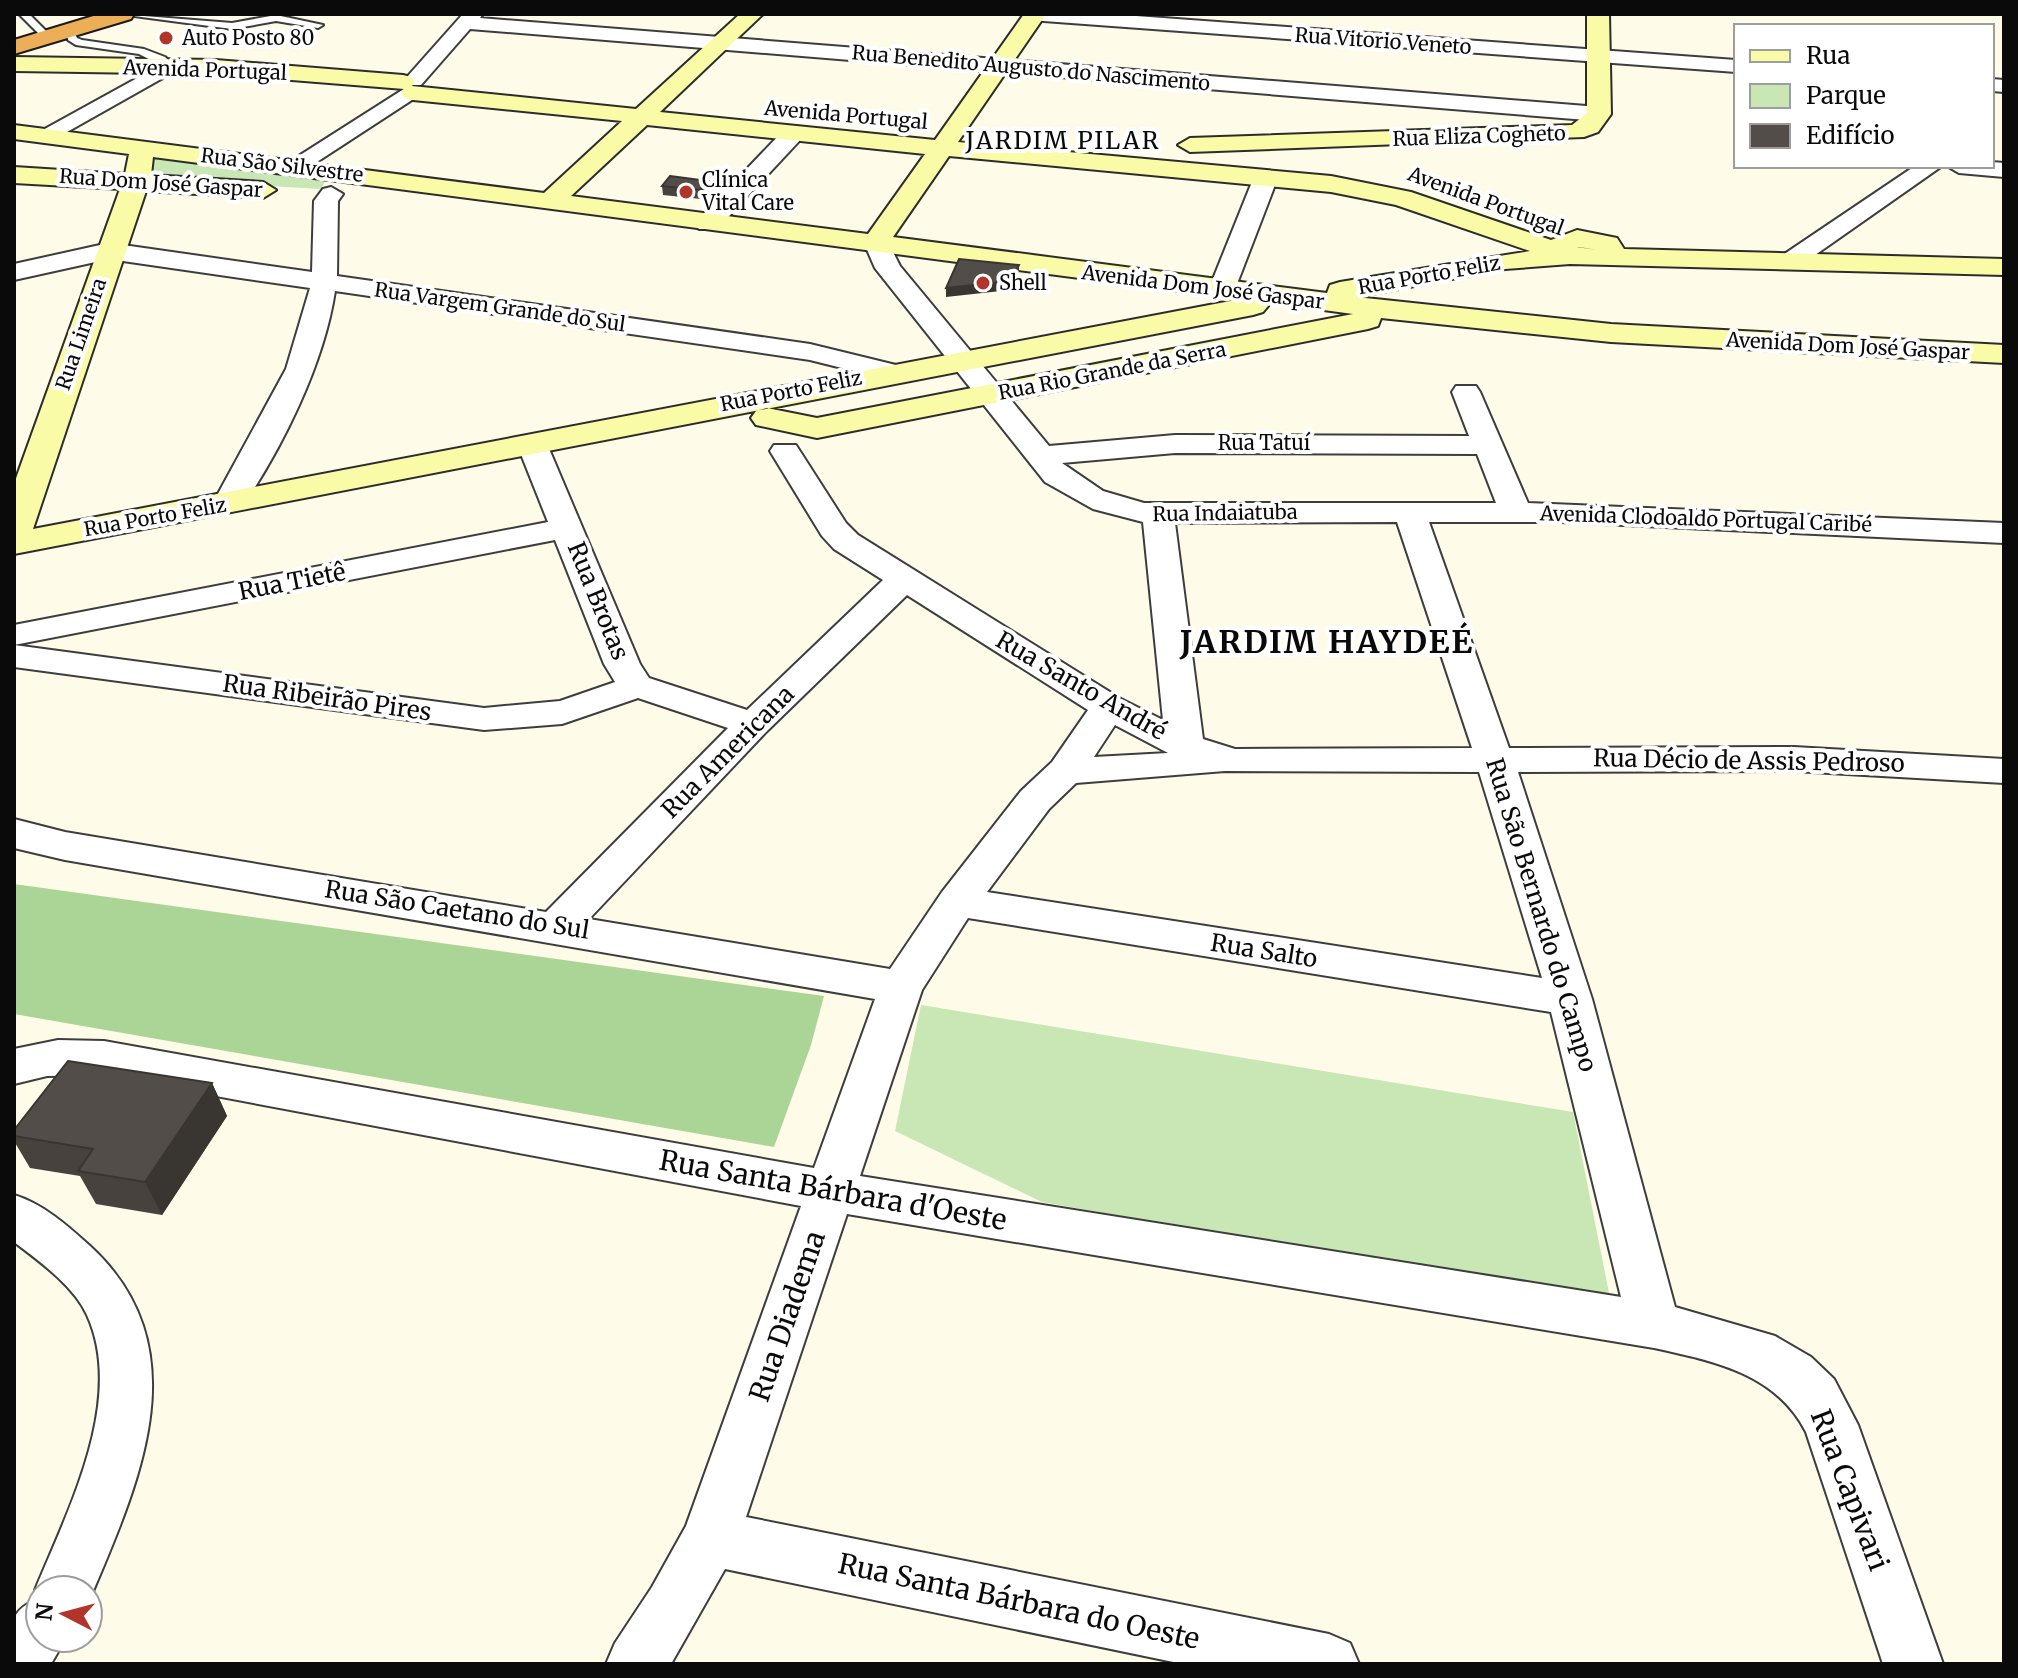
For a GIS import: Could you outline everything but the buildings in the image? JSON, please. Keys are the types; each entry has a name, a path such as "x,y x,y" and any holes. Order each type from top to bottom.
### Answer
{"highway":[{"path":"56,65 49,48 57,33 102,14"},
{"path":"14,44 123,14"}],"street":[{"path":"548,203 652,110 752,14"},
{"path":"878,245 880,236 960,125 1034,14"},
{"name":"Rua Vitorio Veneto","path":"1034,14 1308,49 1600,56 1734,66"},
{"path":"1297,90 1319,14"},
{"name":"Rua Eliza Cogheto","path":"1160,142 1291,148 1575,132 1589,127 1599,114 1598,14"},
{"path":"295,166 406,90 468,18"},
{"name":"Rua Benedito Augusto do Nascimento","path":"468,18 1000,66 1599,114"},
{"name":"Avenida Portugal","path":"14,64 104,67 145,73 652,110 991,127"},
{"path":"43,136 145,73"},
{"path":"1498,106 1515,114 1521,123 1501,136"},
{"name":"Avenida Portugal","path":"652,110 681,123 1368,189 1489,230 1588,249 1789,262 2004,267"},
{"path":"14,132 43,136 132,161"},
{"path":"708,224 794,133"},
{"path":"1291,148 1371,164"},
{"name":"Rua São Silvestre","path":"132,161 165,151 295,166 339,183"},
{"path":"14,195 132,161"},
{"name":"Rua Dom José Gaspar","path":"14,175 132,161 548,203"},
{"name":"Rua Limeira","path":"14,532 109,251 132,161"},
{"path":"1789,262 1927,168"},
{"path":"1982,168 2004,170"},
{"path":"1222,289 1266,177"},
{"path":"229,503 302,361 324,282 326,201 339,183"},
{"name":"Avenida Dom José Gaspar","path":"548,203 1406,312 1611,333 2004,354"},
{"name":"Avenida Portugal","path":"1515,211 1588,249"},
{"path":"1489,230 1505,261"},
{"name":"Rua Indaiatuba","path":"878,245 888,268 1056,475 1097,501 1121,509 1158,514 1409,511"},
{"name":"Rua Porto Feliz","path":"14,543 532,444 715,405 768,407 890,372 961,358 1588,249"},
{"path":"14,272 109,251"},
{"name":"Rua Vargem Grande do Sul","path":"109,251 810,352 890,372"},
{"name":"Rua Rio Grande da Serra","path":"785,451 817,428 1406,312"},
{"path":"1466,392 1516,512"},
{"name":"Rua Rio Grande da Serra","path":"768,407 817,428"},
{"name":"Rua Santo André","path":"768,407 785,451 833,529 846,542 1108,707 1185,746 1233,761 1494,758"},
{"name":"Rua Tatuí","path":"1040,456 1120,447 1203,443 1488,445"},
{"name":"Rua Brotas","path":"532,444 569,528 622,664 636,686 753,724"},
{"name":"Avenida Clodoaldo Portugal Caribé","path":"1409,511 1675,516 2004,533"},
{"name":"Rua São Bernardo do Campo","path":"1409,511 1494,758 1570,999 1654,1325"},
{"path":"1158,514 1185,746"},
{"name":"Rua Tietê","path":"14,635 569,528"},
{"name":"Rua Americana","path":"557,927 753,724 903,580"},
{"name":"Rua Ribeirão Pires","path":"14,656 484,719 523,720 559,716 636,686"},
{"name":"Rua Diadema","path":"636,1664 673,1608 710,1538 901,987 957,902 1035,800 1066,771 1108,707"},
{"name":"Rua Décio de Assis Pedroso","path":"1494,758 1794,759 2004,771"},
{"path":"1066,771 1233,761"},
{"name":"Rua São Caetano do Sul","path":"14,832 54,844 901,987"},
{"name":"Rua Salto","path":"957,902 1570,999"},
{"name":"Rua Santa Bárbara d'Oeste","path":"14,1067 33,1060 64,1056 104,1058 829,1191 1654,1325"},
{"path":"14,1215 39,1231 78,1268 111,1307 129,1369 111,1477 71,1574"},
{"name":"Rua Capivari","path":"1654,1325 1713,1338 1757,1354 1786,1368 1811,1390 1831,1425 1913,1664"},
{"name":"Rua Santa Bárbara do Oeste","path":"710,1538 1329,1664"}],"lane":[{"path":"24,14 80,43 162,58 145,73"},
{"path":"123,14 243,27 276,18 318,25"}],"green space":[{"path":"147,155 326,179 321,189 143,179"},
{"path":"14,884 824,996 811,1045 774,1147 14,1014"},
{"path":"921,1005 1573,1112 1611,1303 1042,1202 895,1131"}],"place":[{"name":"Auto Posto 80","path":"166,38"},
{"name":"Clínica Vital Care","path":"686,192"},
{"name":"Shell","path":"983,283"}],"district":[{"name":"JARDIM PILAR","path":"1063,141"},
{"name":"JARDIM HAYDEÉ","path":"1327,642"}]}
